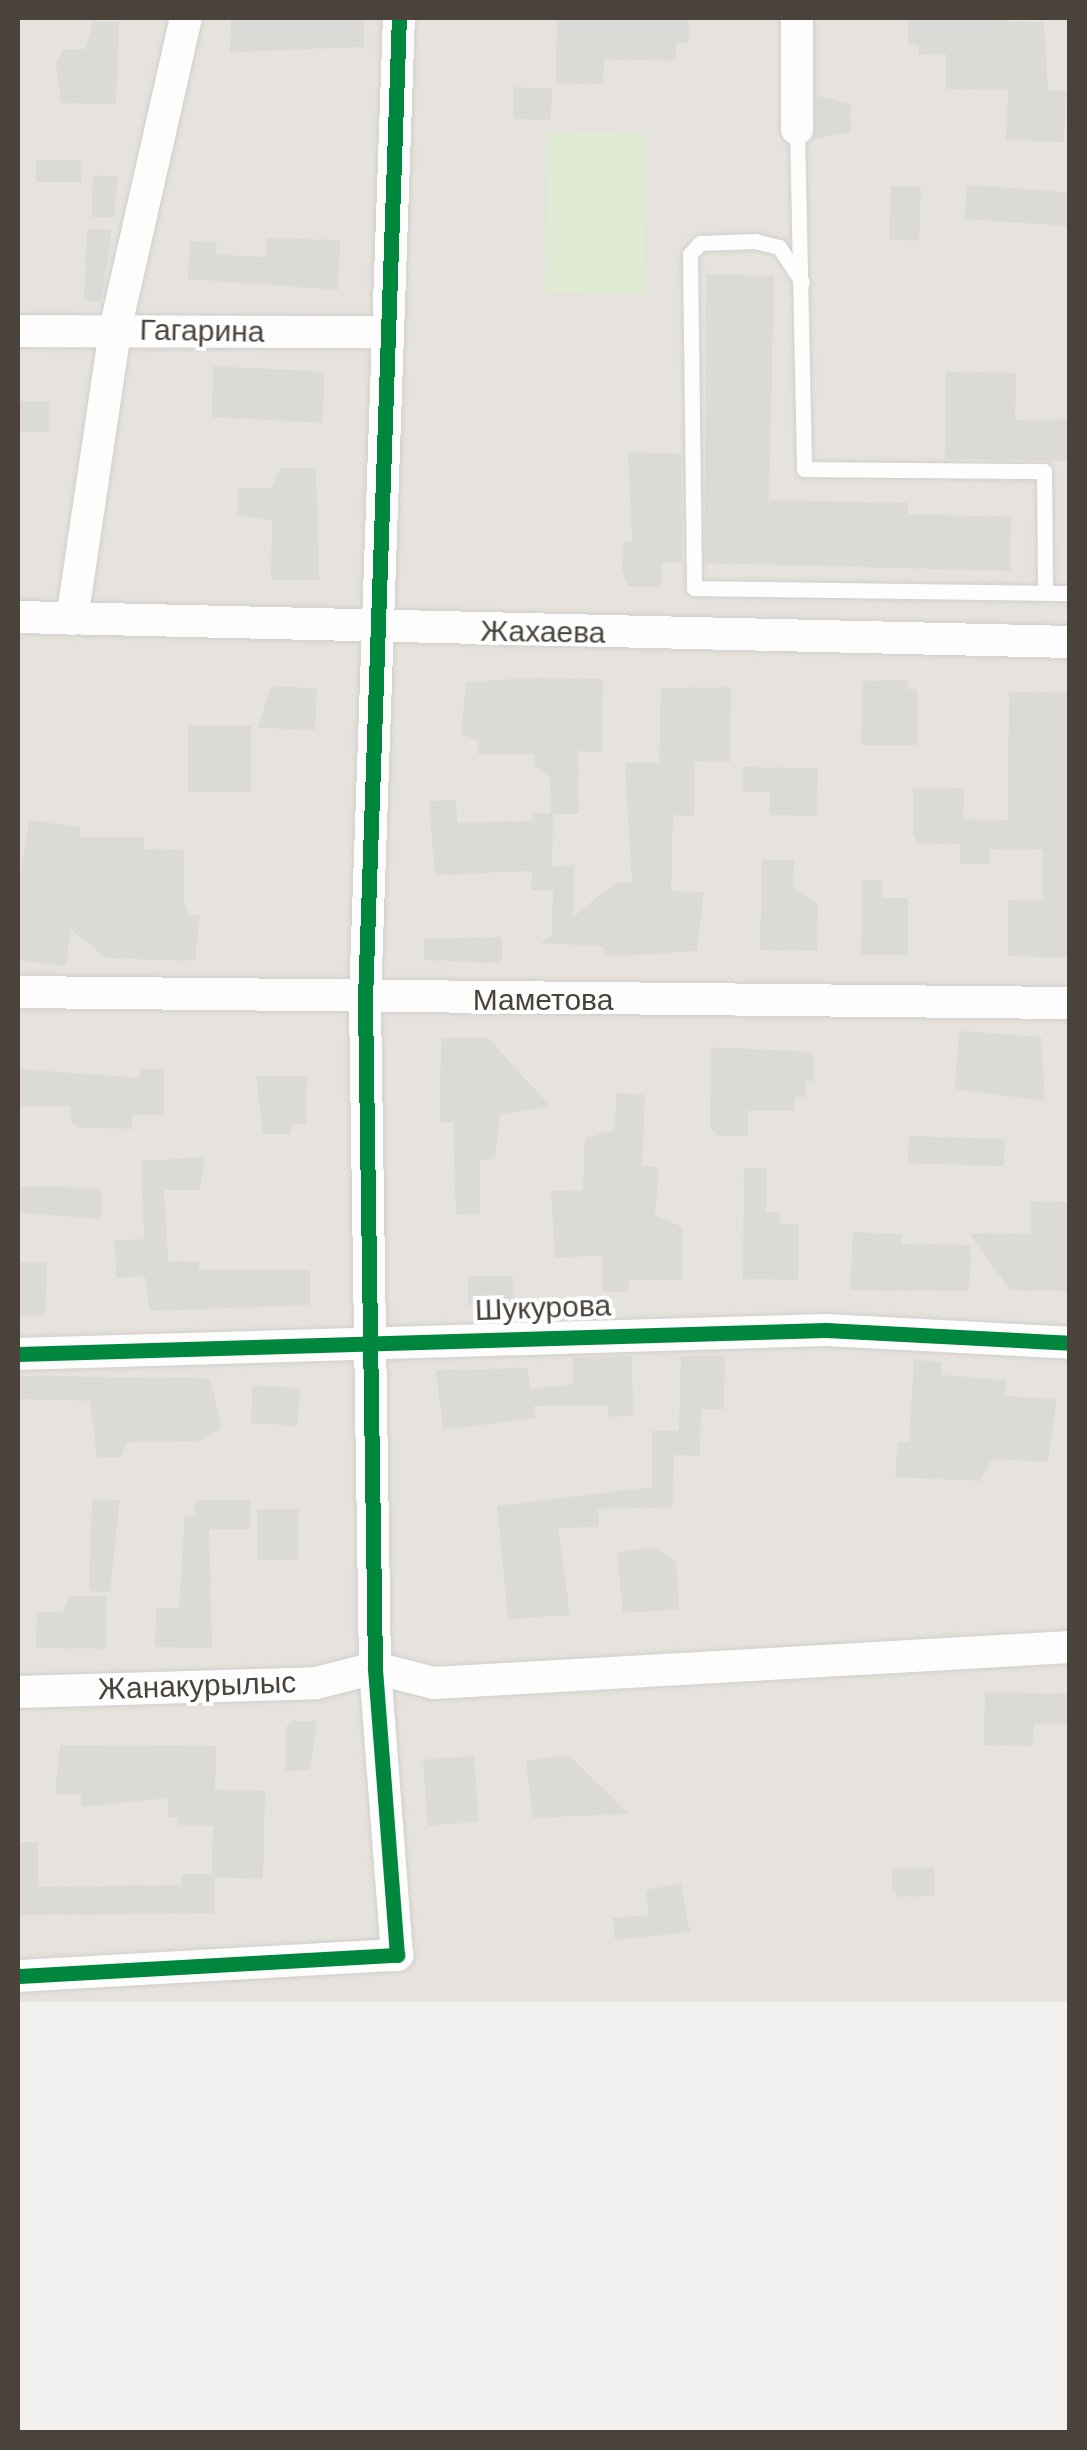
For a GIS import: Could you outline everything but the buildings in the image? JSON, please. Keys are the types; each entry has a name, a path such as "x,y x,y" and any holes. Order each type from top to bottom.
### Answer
{"street":[{"path":"72,619 115,330 186,18"},
{"path":"18,1976 397,1954 376,1668 375,1340 365,999 374,629 400,18"},
{"path":"797,18 797,130"},
{"name":"Гагарина","path":"18,331 386,332"},
{"name":"Жахаева","path":"18,617 374,629 1070,642"},
{"name":"Маметова","path":"18,992 365,999 1070,1003"},
{"name":"Шукурова","path":"18,1354 375,1340 826,1330 1070,1343"},
{"path":"376,1668 434,1683 1070,1647"},
{"name":"Жанакурылыс","path":"18,1692 316,1683 376,1668"}],"lane":[{"path":"797,130 804,469 1044,472 1044,592"},
{"path":"802,282 779,247 755,241 700,242 690,254 694,588 1070,593"}],"shaded area":[{"path":"18,18 1069,18 1069,2002 18,2002"}],"green space":[{"path":"548,132 647,134 644,295 545,293"}],"cycle path":[{"path":"18,1976 397,1955 375,1668 365,999 399,18"},
{"path":"18,1354 826,1330 1070,1343"}]}
